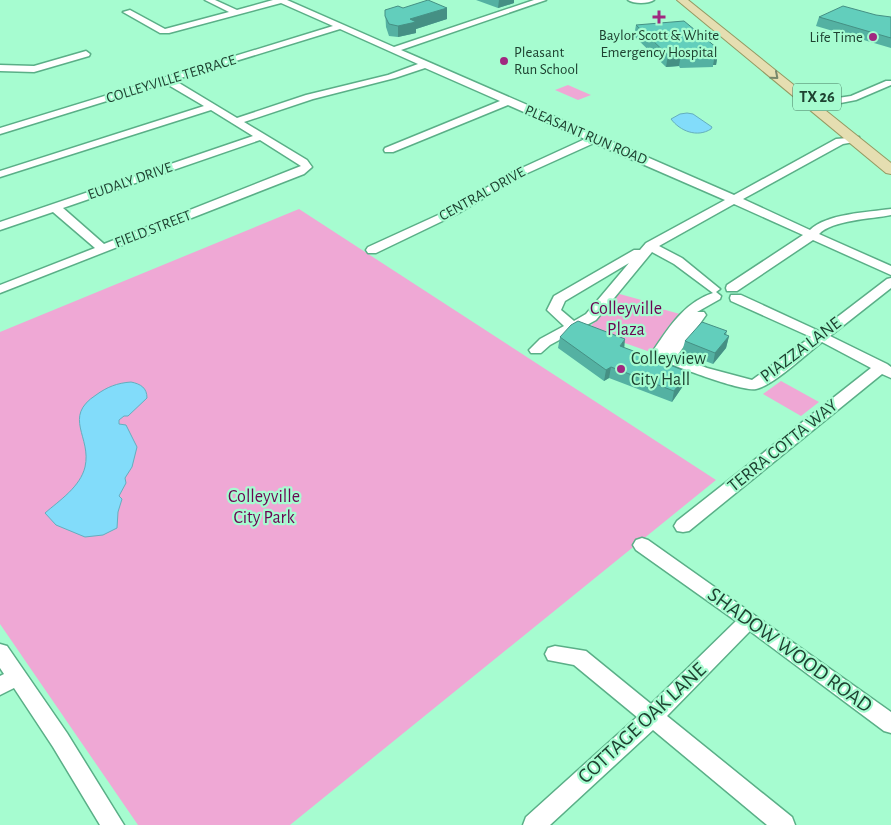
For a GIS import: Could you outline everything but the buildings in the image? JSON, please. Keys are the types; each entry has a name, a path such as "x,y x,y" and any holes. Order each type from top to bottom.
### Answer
{"main road":[{"name":"TX 26","path":"682,0 734,40 891,170"},
{"name":"TX 26","path":"697,0 891,156"},
{"path":"808,103 824,103"},
{"path":"855,139 869,138"}],"street":[{"path":"209,0 237,13"},
{"path":"127,12 166,32 282,0"},
{"name":"PLEASANT RUN ROAD","path":"282,0 891,271"},
{"path":"394,50 542,0"},
{"path":"633,0 650,0"},
{"name":"COLLEYVILLE TERRACE","path":"0,131 341,26"},
{"path":"0,68 34,69 86,54"},
{"path":"235,122 334,90 368,84 400,75 426,64"},
{"path":"167,80 260,137"},
{"path":"824,103 849,99 889,83"},
{"path":"389,150 508,101"},
{"path":"0,174 212,107"},
{"name":"FIELD STREET","path":"0,289 306,169 307,167 303,162 260,137"},
{"name":"EUDALY DRIVE","path":"0,226 260,137"},
{"name":"CENTRAL DRIVE","path":"372,250 453,212 517,174 594,139"},
{"path":"575,326 565,322 554,310 559,299 650,246 840,141 855,139"},
{"path":"54,207 104,249"},
{"path":"724,294 812,235 820,226 831,222 891,212"},
{"path":"812,235 847,225 891,220"},
{"path":"650,246 678,261 724,294 888,370"},
{"path":"536,350 545,342 591,318 650,246"},
{"name":"PIAZZA LANE","path":"724,294 696,317 664,356 702,371 753,385 761,382 891,282"},
{"name":"TERRA COTTA WAY","path":"683,526 888,370"},
{"name":"SHADOW WOOD ROAD","path":"642,544 891,724"},
{"name":"COTTAGE OAK LANE","path":"534,825 651,718 749,620"},
{"path":"0,652 8,681 60,740 113,825"},
{"path":"555,654 579,657 651,718 784,825"}],"green space":[{"path":"568,85 591,95 578,100 555,90"},
{"name":"Colleyville City Park","path":"299,209 716,480 290,825 138,825 0,624 0,332"},
{"name":"Colleyville Plaza","path":"616,293 645,301 647,305 680,314 653,353 588,330"},
{"path":"781,381 819,402 801,416 763,394"}],"water":[{"path":"680,114 693,114 712,127 711,129 700,133 689,132 679,127 671,119"},
{"path":"131,382 143,387 147,398 128,416 124,416 119,420 119,424 126,425 137,447 132,467 125,478 126,483 119,496 122,499 118,512 117,528 103,535 85,537 56,525 45,513 69,493 79,481 85,467 85,446 79,420 81,411 86,403 108,388 121,383"}],"place":[{"name":"Baylor Scott & White Emergency Hospital","path":"659,17"},
{"name":"Life Time","path":"873,37"},
{"name":"Pleasant Run School","path":"504,61"},
{"name":"Colleyview City Hall","path":"621,369"}]}
